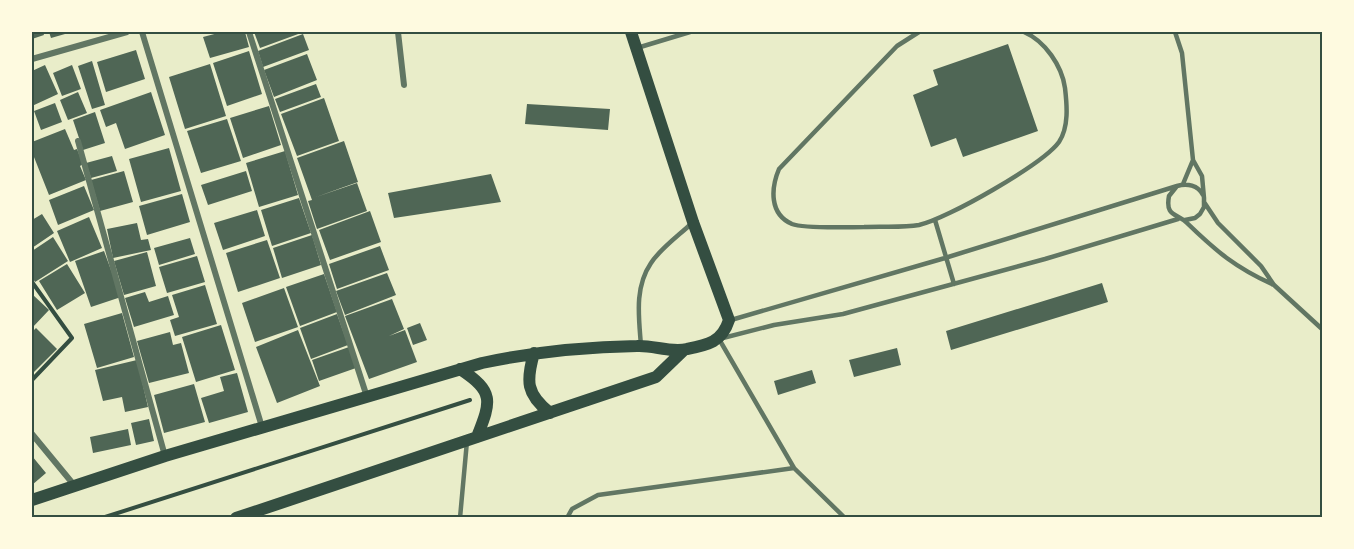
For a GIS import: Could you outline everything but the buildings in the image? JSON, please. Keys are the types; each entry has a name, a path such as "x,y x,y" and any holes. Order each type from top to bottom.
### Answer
{"main road":[{"path":"32,500 165,456 460,369 534,353 582,348 641,346 684,350 719,339 729,320 693,222 632,32"},
{"path":"236,518 656,377 684,350"},
{"path":"534,353 528,372 528,384 537,402 550,413"},
{"path":"460,369 478,381 487,394 487,410 472,439"}],"street":[{"path":"32,59 127,32"},
{"path":"142,32 262,429"},
{"path":"249,32 368,398"},
{"path":"398,32 404,85"},
{"path":"78,141 165,456"},
{"path":"32,434 74,485"}],"lane":[{"path":"637,48 690,32"},
{"path":"919,32 897,46 779,169 774,182 773,196 784,219 794,225 849,227 918,225 935,220 1027,168 1060,141 1066,120 1063,76 1051,56 1034,36 1024,32"},
{"path":"845,518 794,468 719,339 774,325 843,314 954,285 1178,219 1195,218 1200,214 1204,200 1202,176 1193,160 1182,53 1174,32"},
{"path":"1183,184 1193,160"},
{"path":"729,320 945,258 1183,184 1196,187 1218,224 1261,266 1274,285 1323,329"},
{"path":"1177,186 1172,190 1167,203 1169,210 1178,219"},
{"path":"935,220 954,285"},
{"path":"1185,220 1205,242 1232,263 1274,285"},
{"path":"641,346 638,300 642,282 651,262 693,222"},
{"path":"460,518 472,439"},
{"path":"567,518 572,509 598,495 794,468"}],"path":[{"path":"32,282 72,338 32,380"},
{"path":"102,518 487,394"}]}
